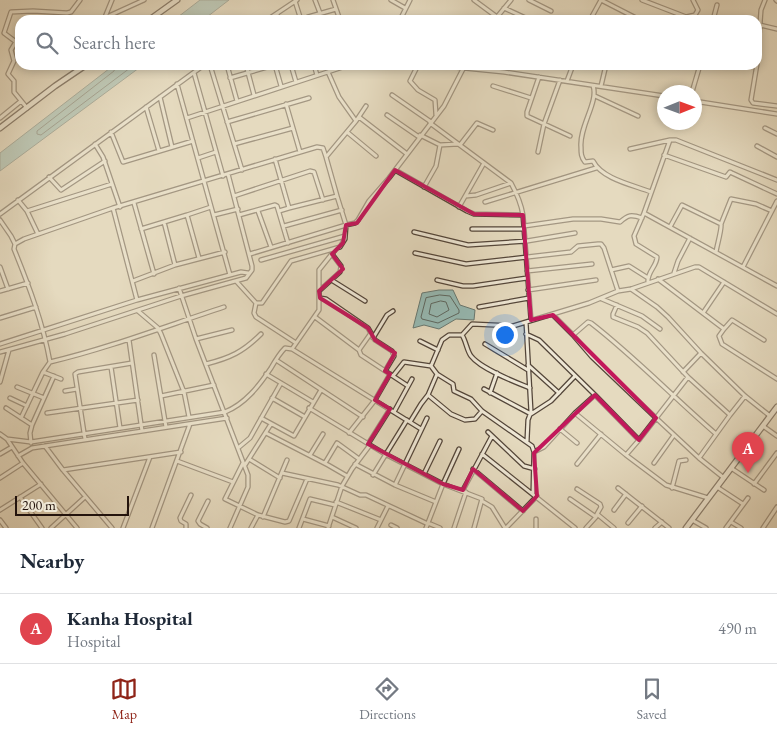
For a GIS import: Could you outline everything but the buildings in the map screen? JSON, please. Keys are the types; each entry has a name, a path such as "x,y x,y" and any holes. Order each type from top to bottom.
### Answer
{"main road":[{"path":"156,15 177,0"},
{"path":"0,128 76,70"},
{"path":"686,528 776,410"}],"street":[{"path":"15,38 4,33 11,12 67,13 73,10 80,0"},
{"path":"106,15 112,0"},
{"path":"110,15 144,0"},
{"path":"276,14 296,0 300,15"},
{"path":"315,0 320,14"},
{"path":"333,0 338,15"},
{"path":"390,0 405,8"},
{"path":"402,15 410,0"},
{"path":"474,0 496,15"},
{"path":"498,15 511,0"},
{"path":"529,0 551,11"},
{"path":"593,15 601,0 630,15"},
{"path":"642,0 681,15"},
{"path":"693,0 698,10 695,15"},
{"path":"761,15 765,0"},
{"path":"715,15 718,5"},
{"path":"504,8 519,15"},
{"path":"316,15 336,9"},
{"path":"762,25 777,29"},
{"path":"15,44 11,50 14,61 8,71 14,81 14,92 27,108"},
{"path":"0,214 198,70"},
{"path":"211,70 242,170"},
{"path":"228,70 237,101"},
{"path":"248,70 254,95"},
{"path":"230,78 254,70"},
{"path":"276,70 281,86"},
{"path":"292,70 296,82"},
{"path":"315,70 317,76"},
{"path":"187,118 334,70"},
{"path":"416,70 410,81 418,90 435,100 436,115"},
{"path":"250,254 355,223 369,201 444,106 452,87 462,70"},
{"path":"494,70 657,95"},
{"path":"567,82 571,70"},
{"path":"601,86 605,70"},
{"path":"694,85 699,70"},
{"path":"756,70 751,100 753,103 777,106"},
{"path":"328,72 339,97 356,121"},
{"path":"194,73 222,176"},
{"path":"539,77 527,116 570,136"},
{"path":"538,152 544,124 560,80"},
{"path":"177,84 230,275"},
{"path":"593,85 595,96 580,140 582,158 585,162 593,161 596,168 613,178 652,192"},
{"path":"493,86 531,98"},
{"path":"392,95 511,183 521,202 524,215 531,320"},
{"path":"595,96 638,116"},
{"path":"160,97 172,147"},
{"path":"227,122 309,98"},
{"path":"0,118 22,101"},
{"path":"702,102 777,114"},
{"path":"286,104 300,152"},
{"path":"326,156 360,117 366,106"},
{"path":"146,107 159,151"},
{"path":"388,115 420,136 440,145 459,144 477,123 493,130"},
{"path":"360,117 407,154"},
{"path":"234,144 293,128"},
{"path":"765,128 777,134"},
{"path":"111,132 123,162 194,141"},
{"path":"347,132 376,156"},
{"path":"648,280 658,258 655,254 635,242 634,236 670,140"},
{"path":"630,149 676,140 777,180"},
{"path":"95,144 104,161 120,207"},
{"path":"424,187 436,166 440,145"},
{"path":"757,146 777,157"},
{"path":"15,244 113,208 317,147 323,148 346,225 345,236 343,243 319,270 319,310 292,349"},
{"path":"198,158 216,152"},
{"path":"664,155 726,177 730,172 777,194"},
{"path":"275,160 289,208"},
{"path":"49,177 61,190 104,161"},
{"path":"459,206 484,163"},
{"path":"485,202 596,168"},
{"path":"395,170 467,211 479,215 524,215"},
{"path":"234,196 313,171 322,200"},
{"path":"0,352 46,340 181,296 246,278 252,270 250,254 228,174"},
{"path":"465,196 476,195 511,183"},
{"path":"27,211 112,184"},
{"path":"279,211 337,196"},
{"path":"18,200 27,211 38,234"},
{"path":"716,252 717,238 722,229 721,224 731,200 756,204 772,211"},
{"path":"743,267 777,201"},
{"path":"134,203 154,274"},
{"path":"239,215 275,205 279,211 288,243"},
{"path":"670,227 682,205 721,224"},
{"path":"141,229 211,207"},
{"path":"113,208 137,300"},
{"path":"214,215 238,209"},
{"path":"284,226 342,210"},
{"path":"258,211 271,247"},
{"path":"644,213 777,286"},
{"path":"187,215 199,258"},
{"path":"472,229 524,228 573,219 601,219 620,222 627,216 642,218"},
{"path":"0,220 15,244 14,249 44,331 50,362"},
{"path":"164,222 175,265"},
{"path":"414,232 468,245 525,241 575,233"},
{"path":"261,260 345,236"},
{"path":"674,273 690,238"},
{"path":"415,253 466,264 571,252 578,246 601,244 618,291"},
{"path":"236,280 256,303 262,303 291,262 336,250"},
{"path":"133,280 175,265 225,252"},
{"path":"319,291 333,281 340,272 341,266 332,254"},
{"path":"527,271 592,264"},
{"path":"611,270 629,266 648,280"},
{"path":"0,267 8,289"},
{"path":"430,366 442,340 449,335 462,335 472,324 506,327 526,322 553,315 618,291 631,289 648,280 657,279 692,267 699,267 777,314"},
{"path":"0,344 179,288 241,272 248,274"},
{"path":"437,280 463,286 473,286 527,278"},
{"path":"657,279 724,329"},
{"path":"528,290 596,280"},
{"path":"333,281 365,301"},
{"path":"703,314 724,282"},
{"path":"0,291 28,283"},
{"path":"179,288 196,339 250,481 230,528"},
{"path":"631,289 668,317 746,396 770,416"},
{"path":"320,298 326,299 368,328 373,338 394,354 385,371"},
{"path":"479,307 529,298"},
{"path":"602,298 642,316 660,329"},
{"path":"256,303 254,313 256,317 296,343"},
{"path":"617,305 612,314 613,317 638,327 647,334 688,377 730,415"},
{"path":"0,318 36,307"},
{"path":"21,418 43,372 50,362 129,340 158,328 224,307"},
{"path":"138,310 158,328 184,392 190,417"},
{"path":"373,338 387,314 393,312"},
{"path":"553,315 592,357 699,458 724,478"},
{"path":"315,317 359,350 361,355 408,386"},
{"path":"764,340 732,320 719,336 722,344 777,379"},
{"path":"526,322 531,414 528,420 527,441"},
{"path":"573,335 588,322 590,323 635,360 673,397 716,434"},
{"path":"196,339 232,330"},
{"path":"359,350 371,333"},
{"path":"206,364 235,355 245,349 261,334"},
{"path":"526,334 539,340 639,440"},
{"path":"462,335 470,355 497,374 530,388"},
{"path":"129,340 142,431"},
{"path":"420,341 438,350"},
{"path":"485,344 528,370"},
{"path":"6,440 31,442 225,412 245,401 285,348 292,349 421,429"},
{"path":"0,382 9,350"},
{"path":"683,372 701,352"},
{"path":"154,354 166,427"},
{"path":"276,360 363,417"},
{"path":"310,408 349,434 404,464 443,484 481,497 482,501 494,510 506,528 523,511 535,495 535,468 532,446 482,411 471,399 456,392 453,384 437,374 430,366 404,362 392,375 349,434"},
{"path":"85,439 75,377 78,372 132,363"},
{"path":"528,365 559,393"},
{"path":"111,367 120,428"},
{"path":"43,372 61,379"},
{"path":"266,374 313,402"},
{"path":"373,475 385,454 428,395 437,374"},
{"path":"490,393 497,374"},
{"path":"32,448 30,433 32,425 54,376"},
{"path":"531,414 551,401 575,376"},
{"path":"626,455 688,377"},
{"path":"303,518 328,527 347,476 412,379"},
{"path":"238,448 250,438 281,383"},
{"path":"161,396 214,385"},
{"path":"17,387 44,398"},
{"path":"65,392 77,389"},
{"path":"484,389 531,414"},
{"path":"261,418 294,436 321,390"},
{"path":"428,395 448,412 466,420 475,419 482,411"},
{"path":"534,452 541,450 575,413 595,395"},
{"path":"699,458 746,396"},
{"path":"10,398 27,406"},
{"path":"272,398 305,417"},
{"path":"47,413 138,400"},
{"path":"6,408 32,425"},
{"path":"575,413 656,479 672,488 709,498"},
{"path":"18,456 32,448 227,418"},
{"path":"395,485 427,418"},
{"path":"152,528 190,424"},
{"path":"271,424 250,459 244,464 225,499 263,517 285,522 289,521 308,479"},
{"path":"763,426 777,436"},
{"path":"560,429 577,443"},
{"path":"488,432 524,466 535,468"},
{"path":"266,433 347,476"},
{"path":"0,434 77,528"},
{"path":"310,455 323,434"},
{"path":"577,464 601,434"},
{"path":"654,463 674,435"},
{"path":"454,528 473,469 492,436"},
{"path":"424,474 440,441"},
{"path":"325,463 337,443 359,459"},
{"path":"45,446 112,528"},
{"path":"0,454 12,447"},
{"path":"427,525 459,449"},
{"path":"63,470 181,452"},
{"path":"754,484 777,453"},
{"path":"482,454 575,528"},
{"path":"123,528 150,457"},
{"path":"250,459 280,478"},
{"path":"263,517 287,460"},
{"path":"672,488 678,463 680,460 686,460"},
{"path":"773,460 777,463"},
{"path":"177,461 233,482"},
{"path":"0,478 23,463"},
{"path":"355,464 373,475 436,502"},
{"path":"731,468 764,490"},
{"path":"473,469 523,511"},
{"path":"282,473 342,486 427,525 440,528"},
{"path":"0,510 41,484"},
{"path":"717,487 743,504"},
{"path":"618,488 669,528"},
{"path":"577,489 600,504 601,507 586,528"},
{"path":"614,510 626,494"},
{"path":"186,528 186,524 180,518 191,495"},
{"path":"20,497 42,528"},
{"path":"51,528 85,497"},
{"path":"726,528 748,498"},
{"path":"299,528 310,499 335,504 381,520"},
{"path":"570,499 614,528"},
{"path":"208,501 198,521 199,526 208,528"},
{"path":"474,528 482,501"},
{"path":"377,528 388,506"},
{"path":"628,523 642,506"},
{"path":"763,528 777,507"},
{"path":"251,528 258,515"},
{"path":"332,517 356,528"},
{"path":"536,519 536,528"},
{"path":"0,520 6,528"},
{"path":"692,520 706,528"},
{"path":"656,528 662,522"},
{"path":"731,522 741,528"},
{"path":"391,525 397,528"}],"highlighted area":[{"path":"395,170 474,214 523,215 531,320 553,315 656,418 639,440 595,395 534,453 537,496 523,511 473,469 463,490 443,484 368,444 390,409 375,400 390,374 385,371 395,353 375,340 368,328 320,298 319,291 343,269 332,254 343,243 346,225 357,223"}],"water":[{"path":"200,0 229,0 210,15 180,15"},
{"path":"108,70 136,70 0,171 0,153"},
{"path":"453,290 460,305 475,310 474,320 456,319 439,329 424,325 413,328 422,293"}],"place":[{"name":"Kanha Hospital","path":"748,473"}]}
